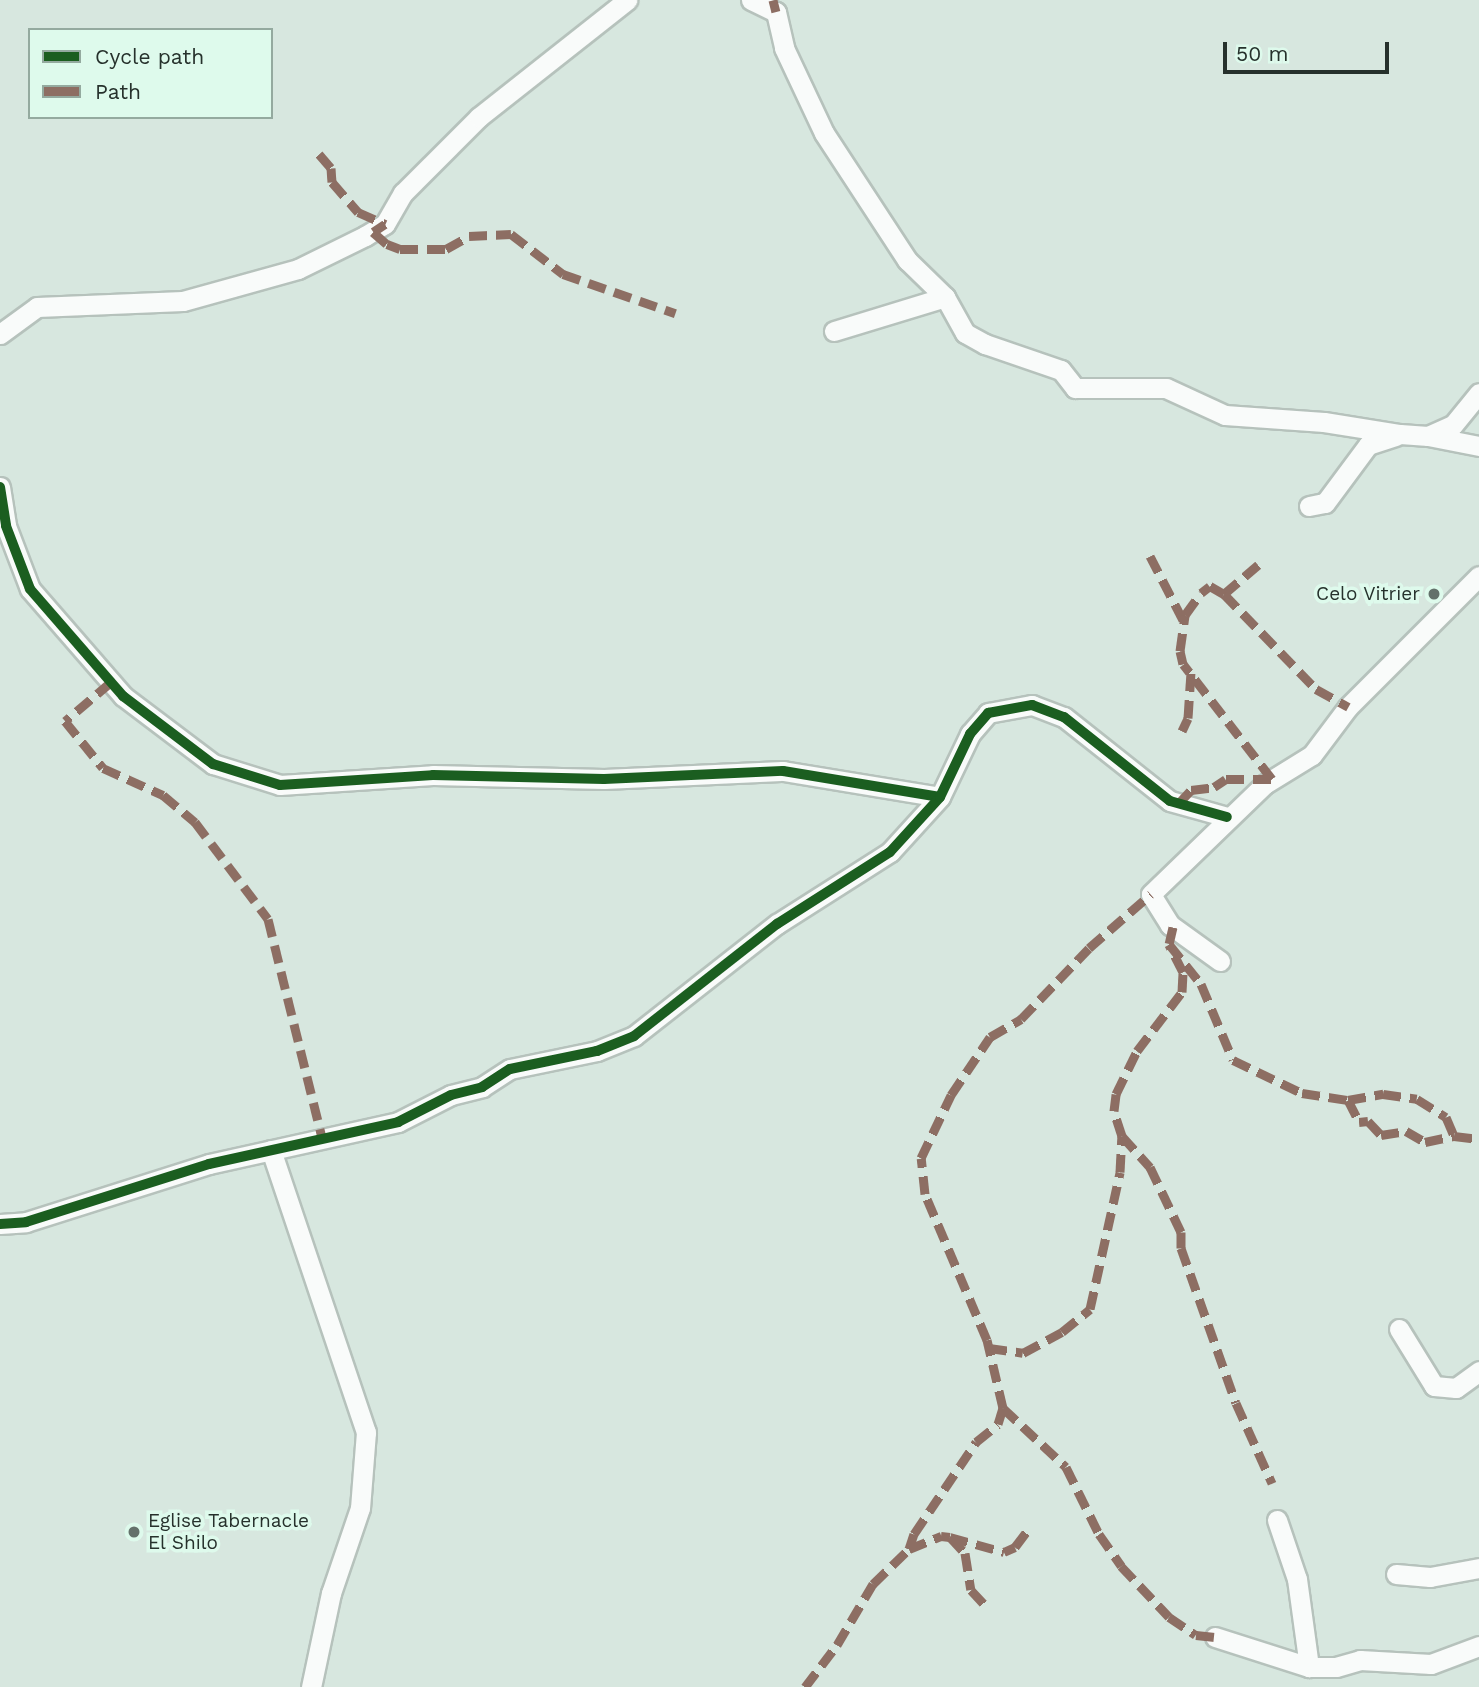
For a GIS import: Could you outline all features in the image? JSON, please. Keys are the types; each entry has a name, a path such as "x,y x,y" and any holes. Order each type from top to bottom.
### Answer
{"street":[{"path":"0,334 37,307 183,301 298,269 365,236 385,224 403,193 479,117 627,0"},
{"path":"751,0 776,12 784,48 824,133 907,260 945,297 965,333 1061,370 1075,388 1167,388 1225,415 1324,422 1479,446"},
{"path":"834,331 945,297"},
{"path":"1427,436 1453,425 1479,393"},
{"path":"1309,506 1325,503 1368,445 1400,435"},
{"path":"0,487 6,526 30,589 123,696 213,764 281,785 433,775 604,779 783,771 940,797"},
{"path":"1220,961 1170,925 1151,894 1227,817 1265,784 1312,755 1348,707 1479,576"},
{"path":"0,1224 26,1222 184,1171 398,1122 451,1095 482,1087 510,1069 597,1051 634,1036 778,924 890,852 940,797 970,734 988,713 1032,705 1063,717 1093,737 1170,801 1227,817"},
{"path":"271,1150 366,1432 360,1508 331,1593 311,1687"},
{"path":"1399,1329 1434,1387 1456,1388 1479,1370"},
{"path":"1277,1520 1297,1579 1310,1667"},
{"path":"1396,1574 1430,1577 1479,1568"},
{"path":"1215,1637 1310,1667 1336,1667 1360,1660 1431,1664 1479,1646"}],"marked path":[{"path":"773,0 776,12"},
{"path":"319,154 331,168 332,182 358,212 385,224 373,232 387,244 400,249 446,249 469,236 511,234 563,274 675,313"},
{"path":"1150,556 1184,622"},
{"path":"1224,594 1258,565"},
{"path":"1272,779 1183,664 1180,651 1185,615 1201,593 1210,586 1224,594 1316,689 1348,707"},
{"path":"1182,731 1188,718 1191,671"},
{"path":"111,682 65,721 103,768 163,795 195,822 268,919 323,1141"},
{"path":"1178,804 1191,790 1214,787 1226,779 1272,779"},
{"path":"805,1687 837,1645 873,1584 909,1549 914,1534 976,1442 998,1424 1003,1408 987,1340 925,1194 921,1158 951,1095 990,1037 1021,1019 1089,948 1151,894"},
{"path":"1173,927 1169,944 1201,984 1233,1060 1302,1093 1348,1100 1359,1122 1368,1121 1381,1135 1406,1131 1425,1142 1454,1136 1479,1139"},
{"path":"989,1348 1023,1353 1062,1332 1090,1309 1120,1172 1122,1136 1114,1111 1116,1094 1137,1051 1182,992 1183,972 1169,944"},
{"path":"1348,1100 1383,1094 1417,1099 1446,1117 1454,1136"},
{"path":"1122,1136 1150,1167 1181,1232 1181,1248 1236,1403 1272,1483"},
{"path":"1003,1408 1066,1467 1099,1534 1121,1566 1169,1617 1196,1635 1215,1637"},
{"path":"950,1537 1004,1552 1015,1547 1028,1530"},
{"path":"909,1549 941,1536 950,1537 965,1553 971,1590 987,1607"}],"cycle path":[{"path":"0,487 6,526 30,589 123,696 213,764 280,785 433,775 604,779 783,771 940,797"},
{"path":"0,1224 26,1222 209,1164 398,1122 451,1095 482,1087 510,1069 597,1051 634,1036 777,924 890,852 940,797 970,734 988,713 1032,705 1064,717 1170,801 1227,817"}],"place":[{"name":"Celo Vitrier","path":"1434,594"},
{"name":"Eglise Tabernacle El Shilo","path":"134,1532"}]}
